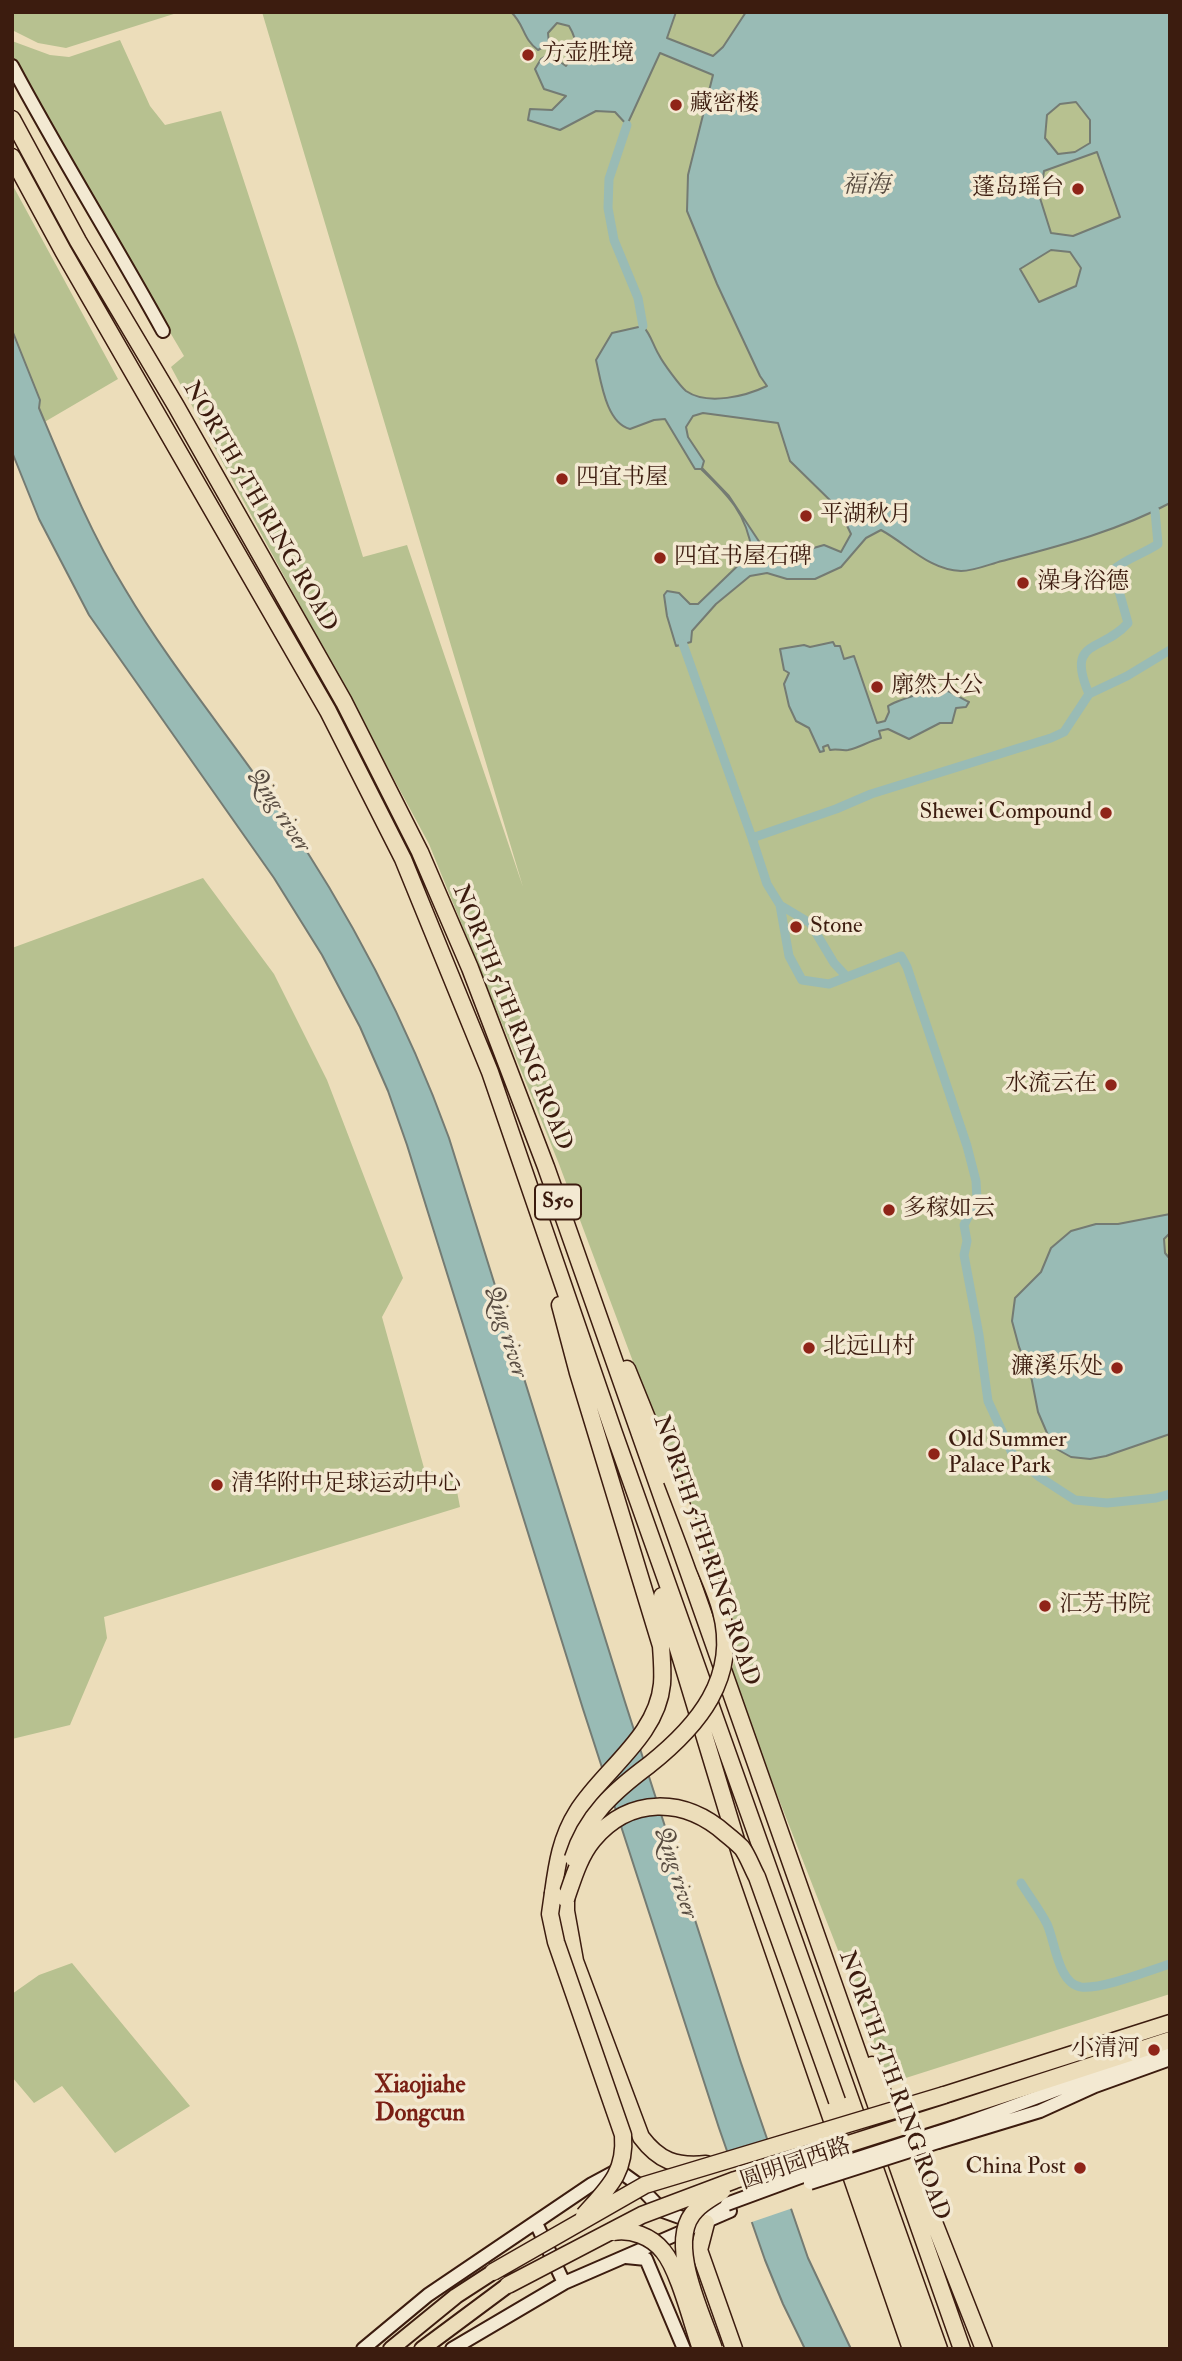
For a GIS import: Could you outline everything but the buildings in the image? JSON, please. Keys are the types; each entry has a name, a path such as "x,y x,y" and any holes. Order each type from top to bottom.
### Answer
{"highway":[{"name":"NORTH 5TH RING ROAD","path":"12,119 78,241 176,406 349,713 420,852 460,945 545,1167 962,2349"},
{"name":"NORTH 5TH RING ROAD","path":"12,157 63,251 328,711 404,859 490,1072 614,1433 939,2349"},
{"path":"545,1167 722,1611 725,1645 715,1691 701,1715 684,1736 618,1788 600,1806 585,1828 573,1856 566,1899 575,1961 641,2137 652,2152 673,2163 692,2165 726,2162"},
{"path":"526,1174 578,1373 662,1646 662,1686 654,1711 641,1735 592,1790 576,1813 563,1839 557,1866 550,1914 556,1942 618,2115 625,2155 609,2186 573,2227"},
{"path":"614,1433 690,1695 739,1850 911,2349"},
{"path":"566,1899 580,1860 592,1841 611,1822 634,1810 657,1806 685,1809 713,1823 741,1848 757,1877 926,2349"},
{"path":"788,1858 930,2207 984,2349"},
{"name":"圆明园西路","path":"493,2272 645,2185 944,2095 1170,2023"},
{"name":"圆明园西路","path":"508,2285 642,2215 735,2180 1170,2040"},
{"path":"714,2349 688,2271 683,2247 686,2227 695,2210 735,2180"},
{"path":"706,2223 699,2250 734,2349"},
{"path":"579,2246 615,2231 629,2230 648,2238 663,2251 674,2274 701,2349"}],"main road":[{"path":"391,2349 456,2295 493,2272"},
{"path":"424,2347 508,2285"}],"street":[{"path":"12,66 163,331"},
{"name":"圆明园西路","path":"968,2128 1117,2066 1170,2048"},
{"name":"圆明园西路","path":"663,2211 688,2220 729,2208 806,2184 937,2137 1040,2111 1095,2086 1170,2059"},
{"path":"363,2349 428,2295 592,2184 618,2170 636,2183 670,2220 665,2239"},
{"name":"圆明园西路","path":"452,2349 564,2283 706,2223 729,2208"},
{"path":"536,2223 564,2283"},
{"path":"622,2257 646,2259 684,2349"}],"green space":[{"path":"12,12 180,12 66,48 38,43 12,30"},
{"name":"Old Summer Palace Park","path":"262,12 1170,12 1170,1994 890,2083 731,1677 736,1651 736,1629 716,1568 680,1473 638,1375 559,1164 429,844 171,367 184,356 50,129 12,56 12,41 50,55 69,57 120,40 150,106 165,125 221,111 363,557 407,545 523,887"},
{"path":"12,184 118,379 12,441"},
{"path":"203,878 274,974 327,1080 403,1278 382,1317 424,1468 455,1481 460,1507 104,1617 107,1638 70,1725 12,1739 12,948"},
{"path":"72,1963 190,2106 115,2153 62,2086 34,2103 12,2077 12,1994 39,1975"}],"water":[{"name":"福海","path":"511,12 676,12 667,38 713,56 723,47 746,12 1170,12 1170,503 1130,522 1088,537 966,571 949,570 928,561 881,530 866,538 841,567 815,579 787,579 767,573 750,576 716,604 692,631 691,642 676,646 664,595 667,591 679,593 690,604 698,604 752,552 746,527 735,506 720,488 701,469 695,469 665,419 630,429 615,419 606,400 596,360 612,333 643,326 672,374 686,391 695,396 727,398 767,386 717,284 687,211 688,175 713,75 660,53 627,125 615,112 596,111 560,130 528,120 530,109 552,110 566,96 544,89 535,69 541,59 549,54 566,66 573,56 574,37 569,26 557,23 548,33 549,44 538,50 529,41","holes":["1076,102 1090,120 1090,143 1075,152 1058,154 1045,138 1047,115 1060,104","1097,152 1120,217 1073,236 1051,233 1040,198 1044,171","1051,250 1070,252 1081,268 1076,286 1039,302 1020,269","703,413 778,423 790,461 839,509 851,534 841,552 824,545 789,555 768,555 729,496 702,468 704,461 688,437 686,427 693,416"]},
{"name":"Qing river","path":"12,330 58,454 112,567 161,645 277,806 328,885 374,966 432,1094 449,1138 741,2063 808,2258 851,2349 805,2349 765,2260 719,2128 583,1709 388,1091 360,1027 322,955 274,878 89,615 39,519 12,452"},
{"path":"833,642 835,646 840,646 844,659 854,656 877,723 885,721 889,712 888,706 931,690 945,690 969,702 966,707 956,708 952,723 940,723 909,739 888,729 879,731 881,738 856,748 830,750 828,745 820,752 809,728 796,721 789,706 784,684 789,673 784,670 780,649"},
{"path":"1170,1214 1170,1233 1164,1239 1165,1253 1170,1259 1170,1434 1106,1456 1090,1459 1071,1457 1053,1447 1038,1412 1031,1376 1012,1321 1015,1298 1041,1272 1051,1248 1071,1231 1096,1224 1118,1224"}],"pier":[{"path":"770,2139 793,2208 749,2223 724,2153"}],"waterway":[{"path":"627,125 609,179 608,208 614,240 638,298 643,326"},
{"path":"1089,694 1081,664 1084,655 1128,623 1113,570 1158,544 1155,511"},
{"path":"683,644 752,838 871,794 1051,738 1064,732 1089,694 1127,676 1170,650"},
{"path":"752,838 767,884 780,905 810,923 834,963 847,977 901,956 907,967 967,1146 976,1181 977,1199 964,1225 967,1241 964,1255 988,1401 1012,1453 1038,1476 1075,1500 1107,1503 1170,1494"},
{"path":"780,905 789,956 802,980 829,984 847,977"},
{"path":"1021,1883 1047,1924 1058,1961 1073,1984 1081,1987 1101,1985 1170,1964"}],"place":[{"name":"方壶胜境","path":"528,55"},
{"name":"藏密楼","path":"676,105"},
{"name":"蓬岛瑶台","path":"1078,189"},
{"name":"四宜书屋","path":"562,479"},
{"name":"平湖秋月","path":"806,516"},
{"name":"四宜书屋石碑","path":"660,558"},
{"name":"澡身浴德","path":"1023,583"},
{"name":"廓然大公","path":"877,687"},
{"name":"Shewei Compound","path":"1106,813"},
{"name":"Stone","path":"796,927"},
{"name":"水流云在","path":"1111,1085"},
{"name":"多稼如云","path":"889,1210"},
{"name":"北远山村","path":"809,1348"},
{"name":"濂溪乐处","path":"1117,1368"},
{"name":"Old Summer Palace Park","path":"934,1454"},
{"name":"清华附中足球运动中心","path":"217,1485"},
{"name":"汇芳书院","path":"1045,1606"},
{"name":"小清河","path":"1154,2050"},
{"name":"China Post","path":"1080,2168"}],"district":[{"name":"Xiaojiahe Dongcun","path":"420,2101"}]}
